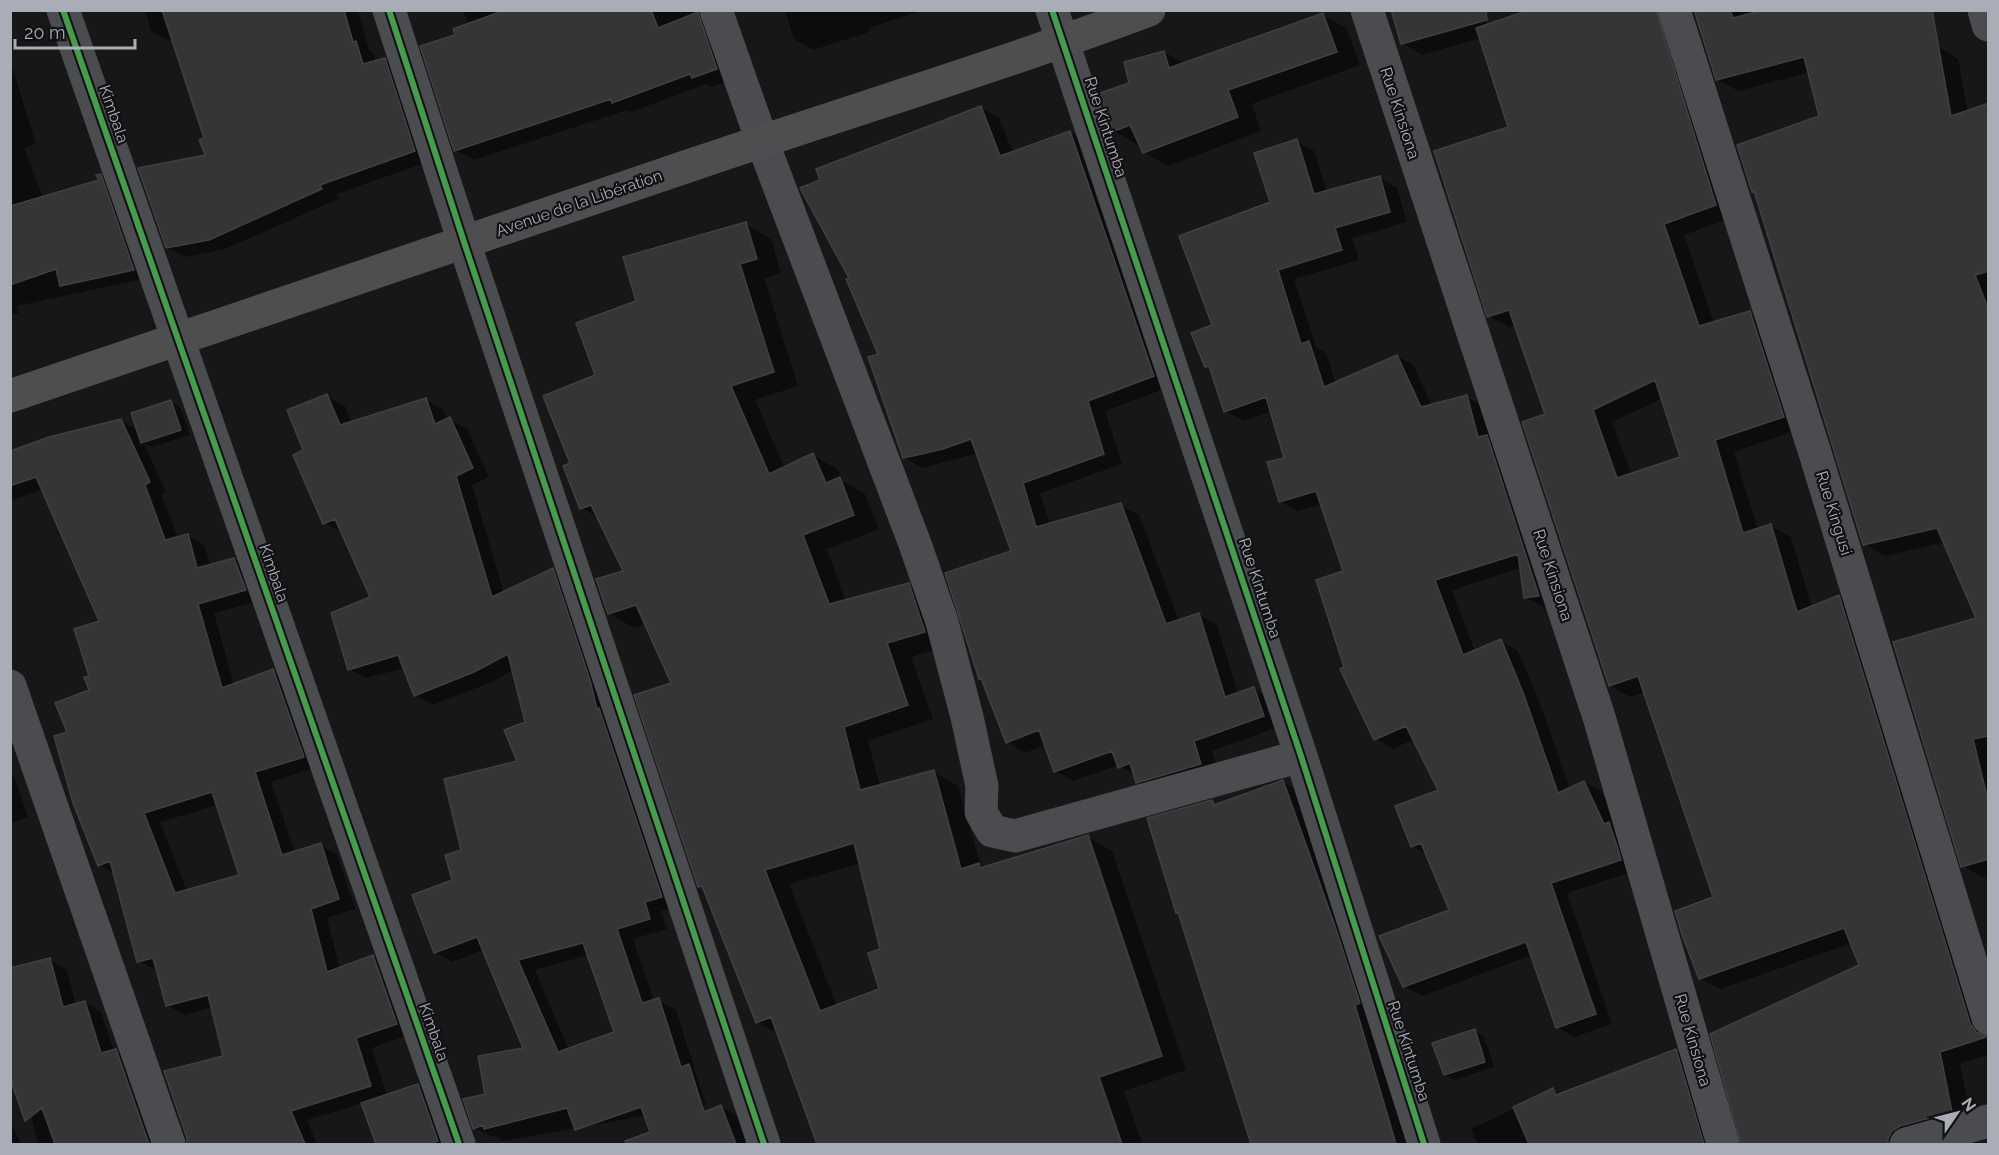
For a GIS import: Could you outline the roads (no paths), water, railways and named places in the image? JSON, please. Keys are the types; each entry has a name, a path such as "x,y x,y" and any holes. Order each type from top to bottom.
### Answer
{"highway":[{"name":"Avenue de la Libération","path":"10,396 762,141 1064,42 1149,10"}],"street":[{"name":"Kimbala","path":"63,10 459,1144"},
{"path":"389,10 764,1144"},
{"path":"716,10 762,141 915,544 942,622 980,775 981,812 992,831 1015,836 1301,756"},
{"name":"Rue Kintumba","path":"1052,10 1301,756 1424,1144"},
{"name":"Rue Kinsiona","path":"1366,10 1599,717 1723,1144"},
{"name":"Rue Kingusi","path":"1674,10 1815,453 1989,1018"},
{"path":"1984,10 1989,25"},
{"path":"10,686 169,1144"},
{"path":"1906,1144 1989,1121"}]}
